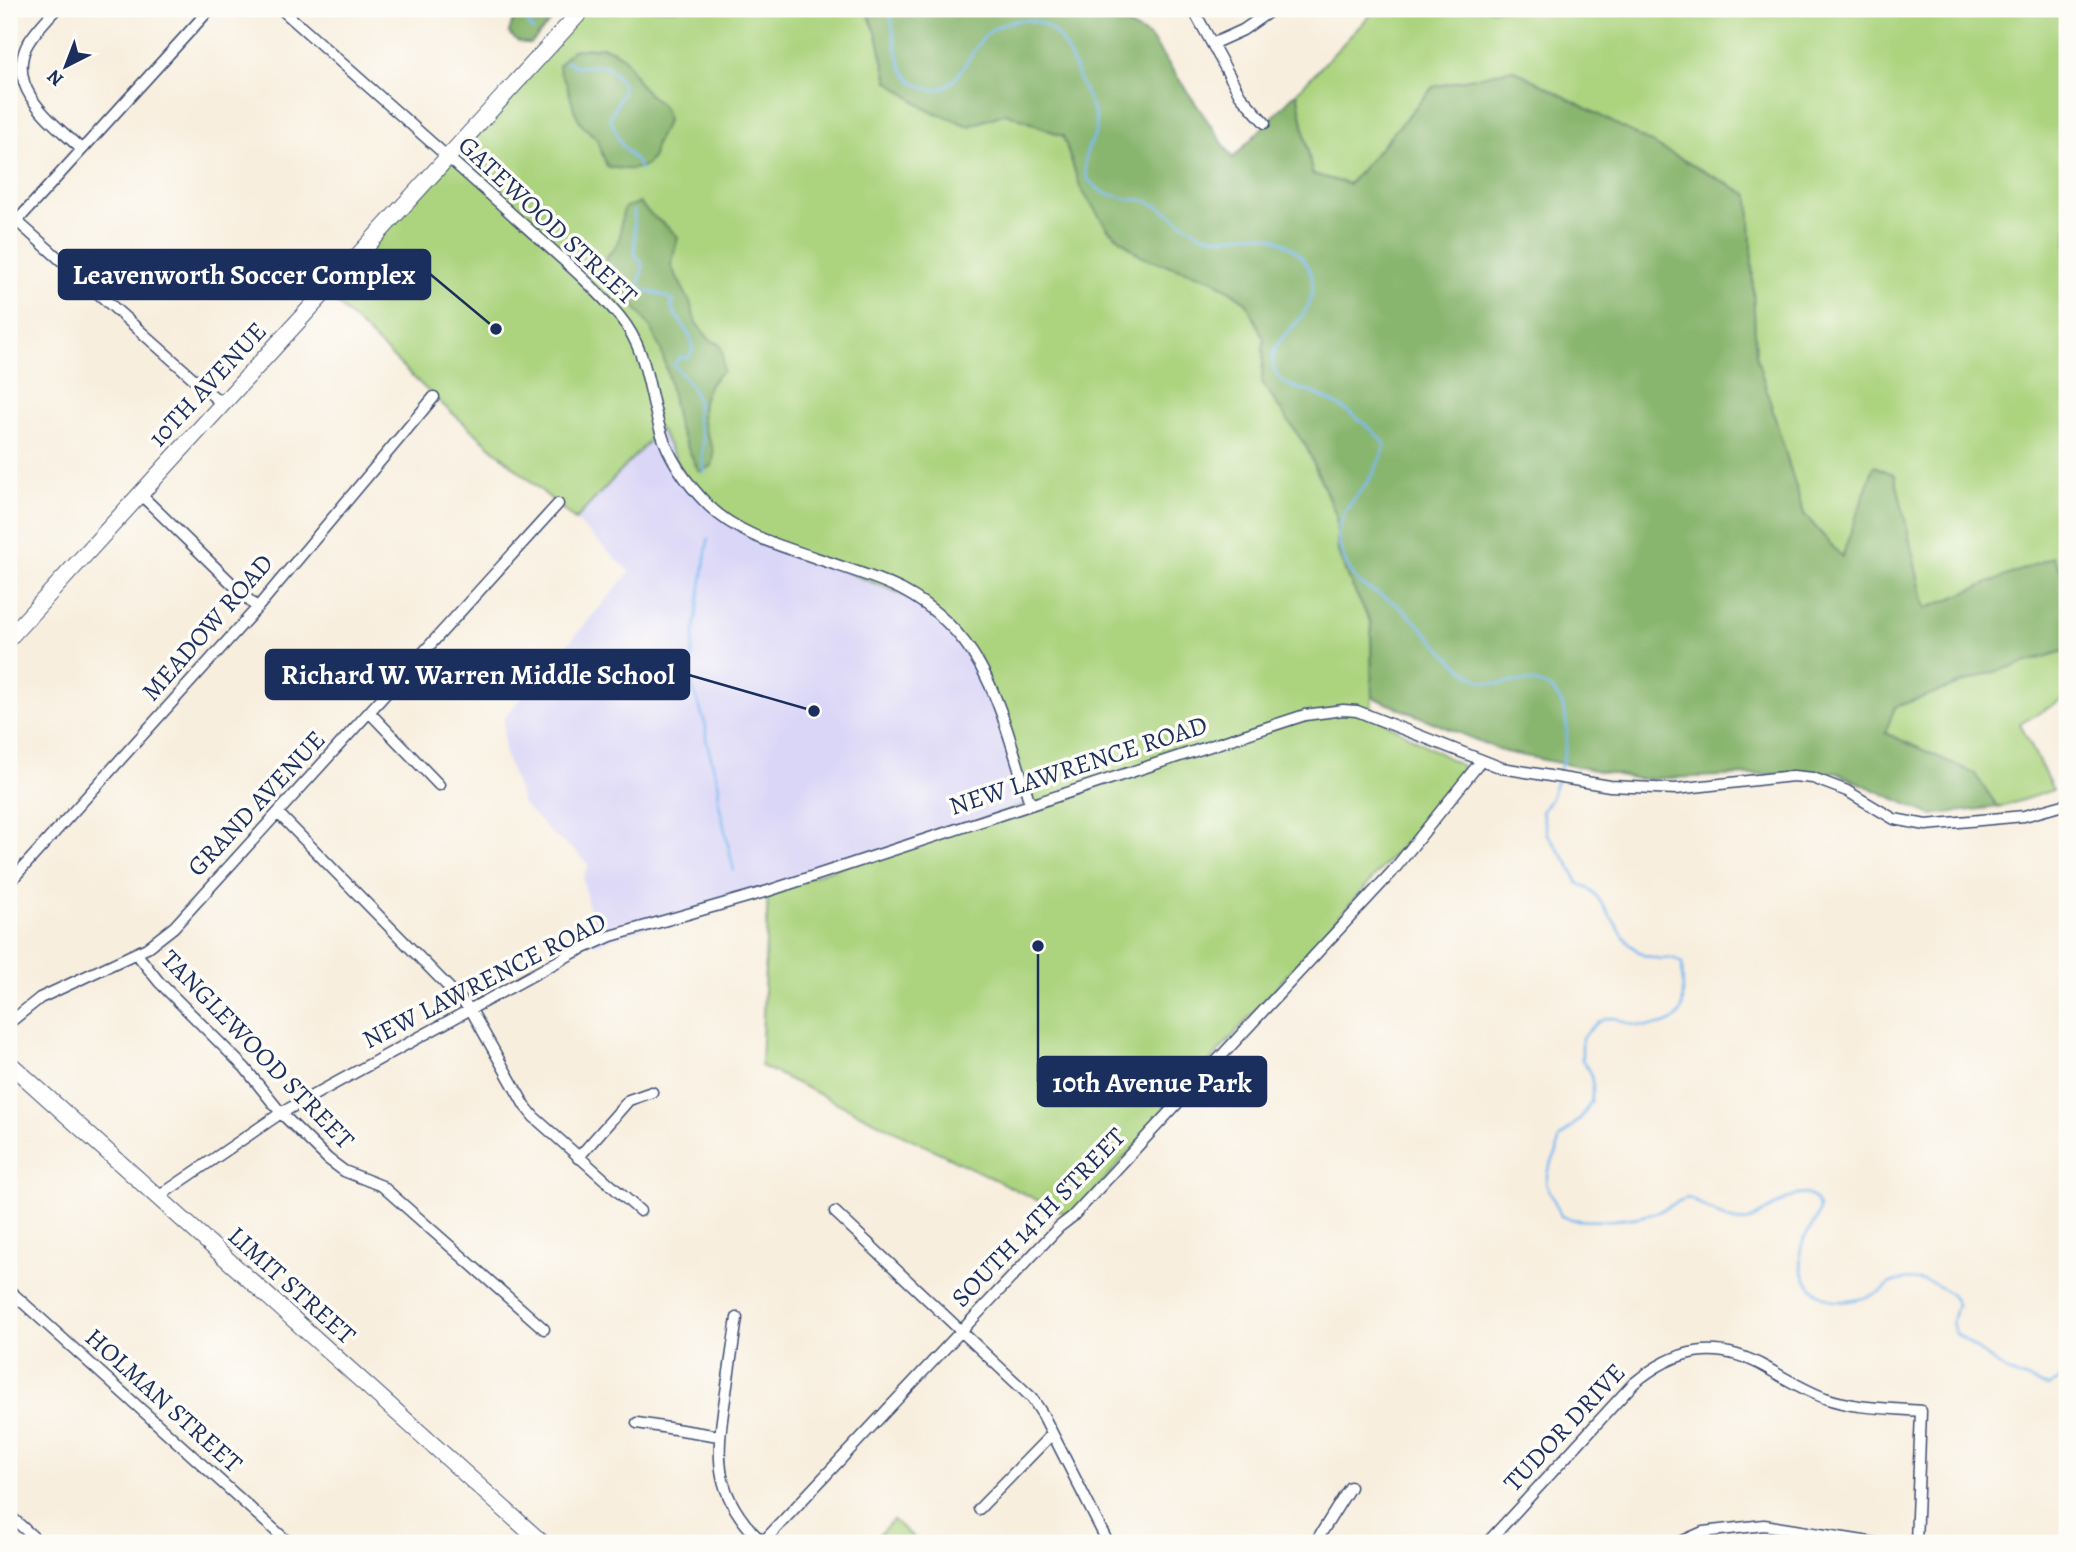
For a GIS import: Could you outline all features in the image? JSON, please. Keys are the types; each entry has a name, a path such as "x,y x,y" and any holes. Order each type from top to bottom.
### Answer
{"street":[{"path":"56,9 36,31 25,49 22,70 27,92 38,109 81,149"},
{"path":"210,9 81,149 13,218 222,404"},
{"name":"GATEWOOD STREET","path":"281,9 549,248 621,318 636,339 646,363 660,428 671,457 690,486 710,507 734,527 900,589 943,618 963,638 980,661 994,693 1030,803"},
{"name":"10TH AVENUE","path":"9,638 583,9"},
{"path":"1193,9 1240,95 1265,122"},
{"path":"1212,44 1243,30 1273,9"},
{"name":"MEADOW ROAD","path":"9,883 257,608 435,397"},
{"path":"140,494 257,608"},
{"name":"GRAND AVENUE","path":"9,1023 40,998 146,948 174,927 558,504"},
{"name":"NEW LAWRENCE ROAD","path":"158,1197 281,1113 573,953 611,936 768,891 1305,715 1343,710 1372,715 1481,761 1534,775 1610,786 1676,789 1793,776 1813,778 1847,791 1894,819 1926,825 2024,816 2067,804"},
{"path":"370,713 439,785"},
{"name":"SOUTH 14TH STREET","path":"762,1543 960,1331 1059,1227 1072,1217 1392,872 1481,761"},
{"path":"278,813 471,1010 525,1106 578,1158 640,1211"},
{"name":"TANGLEWOOD STREET","path":"136,953 159,982 244,1068 281,1113 328,1159 344,1171 382,1186 400,1200 544,1329"},
{"name":"LIMIT STREET","path":"9,1063 542,1543"},
{"path":"578,1158 629,1100 652,1092"},
{"path":"835,1212 1032,1398 1108,1543"},
{"name":"HOLMAN STREET","path":"9,1290 289,1543"},
{"path":"737,1318 718,1457 722,1480 732,1504 746,1527 762,1543"},
{"name":"TUDOR DRIVE","path":"1488,1543 1633,1384 1653,1367 1675,1356 1696,1350 1716,1350 1749,1359 1804,1390 1847,1405 1921,1410 1916,1543"},
{"path":"637,1423 719,1436"},
{"path":"979,1509 1052,1434"},
{"path":"1315,1543 1350,1488"},
{"path":"9,1515 40,1543"},
{"path":"1678,1543 1703,1532 1764,1525 1875,1543"}],"shaded area":[{"path":"660,428 922,602 980,661 1030,803 595,944 583,878 589,866 523,804 504,751 504,718 630,572 575,520"}],"green space":[{"path":"536,9 562,9 531,43 519,41 509,33 513,22"},
{"path":"583,9 866,9 877,35 888,81 926,109 969,126 1006,113 1063,136 1081,189 1142,256 1214,280 1247,303 1264,339 1262,382 1307,448 1336,515 1338,551 1348,578 1371,623 1372,715 1462,766 1462,775 1438,805 1072,1217 761,1066 768,891 1030,803 980,661 922,602 734,527 690,486 660,429 575,520 434,397 326,293"},
{"path":"866,9 1099,9 1150,37 1233,158 1297,92 1312,174 1349,184 1433,87 1513,69 1749,195 1756,355 1804,514 1842,557 1874,466 1895,475 1925,609 2053,557 2067,582 2067,650 1984,675 1895,707 1885,733 1974,773 1998,807 1931,815 1835,772 1638,779 1505,752 1372,697 1371,623 1338,552 1336,515 1307,448 1262,382 1264,339 1247,303 1214,280 1142,257 1108,229 1081,189 1063,136 1006,113 969,126 926,109 888,81 877,35"},
{"path":"1376,9 2067,9 2067,582 2053,557 1925,609 1895,475 1875,466 1842,558 1804,514 1757,363 1433,87 1349,184 1312,174 1297,92"},
{"path":"604,47 621,55 644,89 666,113 666,125 656,143 652,158 638,168 607,166 596,138 582,125 575,112 566,82 560,73 559,65 572,50"},
{"path":"640,203 678,237 671,266 690,302 696,323 709,339 720,345 723,356 723,371 709,387 703,407 704,428 714,453 712,466 699,472 678,427 661,350 650,327 606,268 607,256 620,238 625,207"},
{"path":"2067,650 2067,697 2020,724 2053,790 1998,808 1974,773 1885,733 1895,707 1984,675"},
{"path":"893,1520 920,1543 871,1543"}],"waterway":[{"path":"533,30 528,24 543,9"},
{"path":"889,9 902,68 908,77 929,89 939,89 954,80 981,41 999,26 1022,20 1035,21 1046,26 1055,33 1068,52 1094,113 1096,131 1085,161 1085,172 1089,181 1102,192 1156,205 1204,235 1218,238 1262,235 1288,245 1298,253 1311,274 1311,300 1299,320 1276,346 1273,354 1275,371 1278,377 1293,387 1316,394 1344,409 1385,443 1380,461 1340,523 1339,542 1347,566 1357,581 1408,614 1467,673 1484,682 1538,683 1551,690 1560,700 1567,727 1559,773"},
{"path":"565,61 578,67 605,65 620,80 623,91 610,118 621,144 641,170"},
{"path":"634,210 635,255 642,264 640,289 674,302 671,306 691,339 691,352 687,358 680,357 674,365 691,386 697,400 697,420 703,439 702,459 705,472"},
{"path":"708,540 691,667 693,688 706,726 706,739 719,786 718,799 734,871"},
{"path":"1557,780 1551,798 1542,812 1547,834 1568,863 1578,883 1598,898 1629,944 1643,955 1660,959 1673,958 1682,963 1683,996 1681,1012 1672,1021 1643,1026 1609,1018 1596,1024 1582,1038 1582,1060 1590,1071 1593,1087 1591,1102 1580,1119 1559,1139 1546,1183 1561,1216 1597,1221 1626,1219 1662,1210 1687,1198 1731,1220 1746,1221 1790,1198 1806,1195 1817,1203 1819,1212 1802,1244 1801,1263 1806,1280 1818,1293 1832,1300 1847,1301 1870,1296 1897,1281 1909,1279 1927,1282 1944,1289 1957,1304 1952,1322 1955,1333 2008,1372 2048,1387 2067,1375"}],"place":[{"name":"Leavenworth Soccer Complex","path":"496,329"},
{"name":"Richard W. Warren Middle School","path":"814,711"},
{"name":"10th Avenue Park","path":"1038,946"}]}
